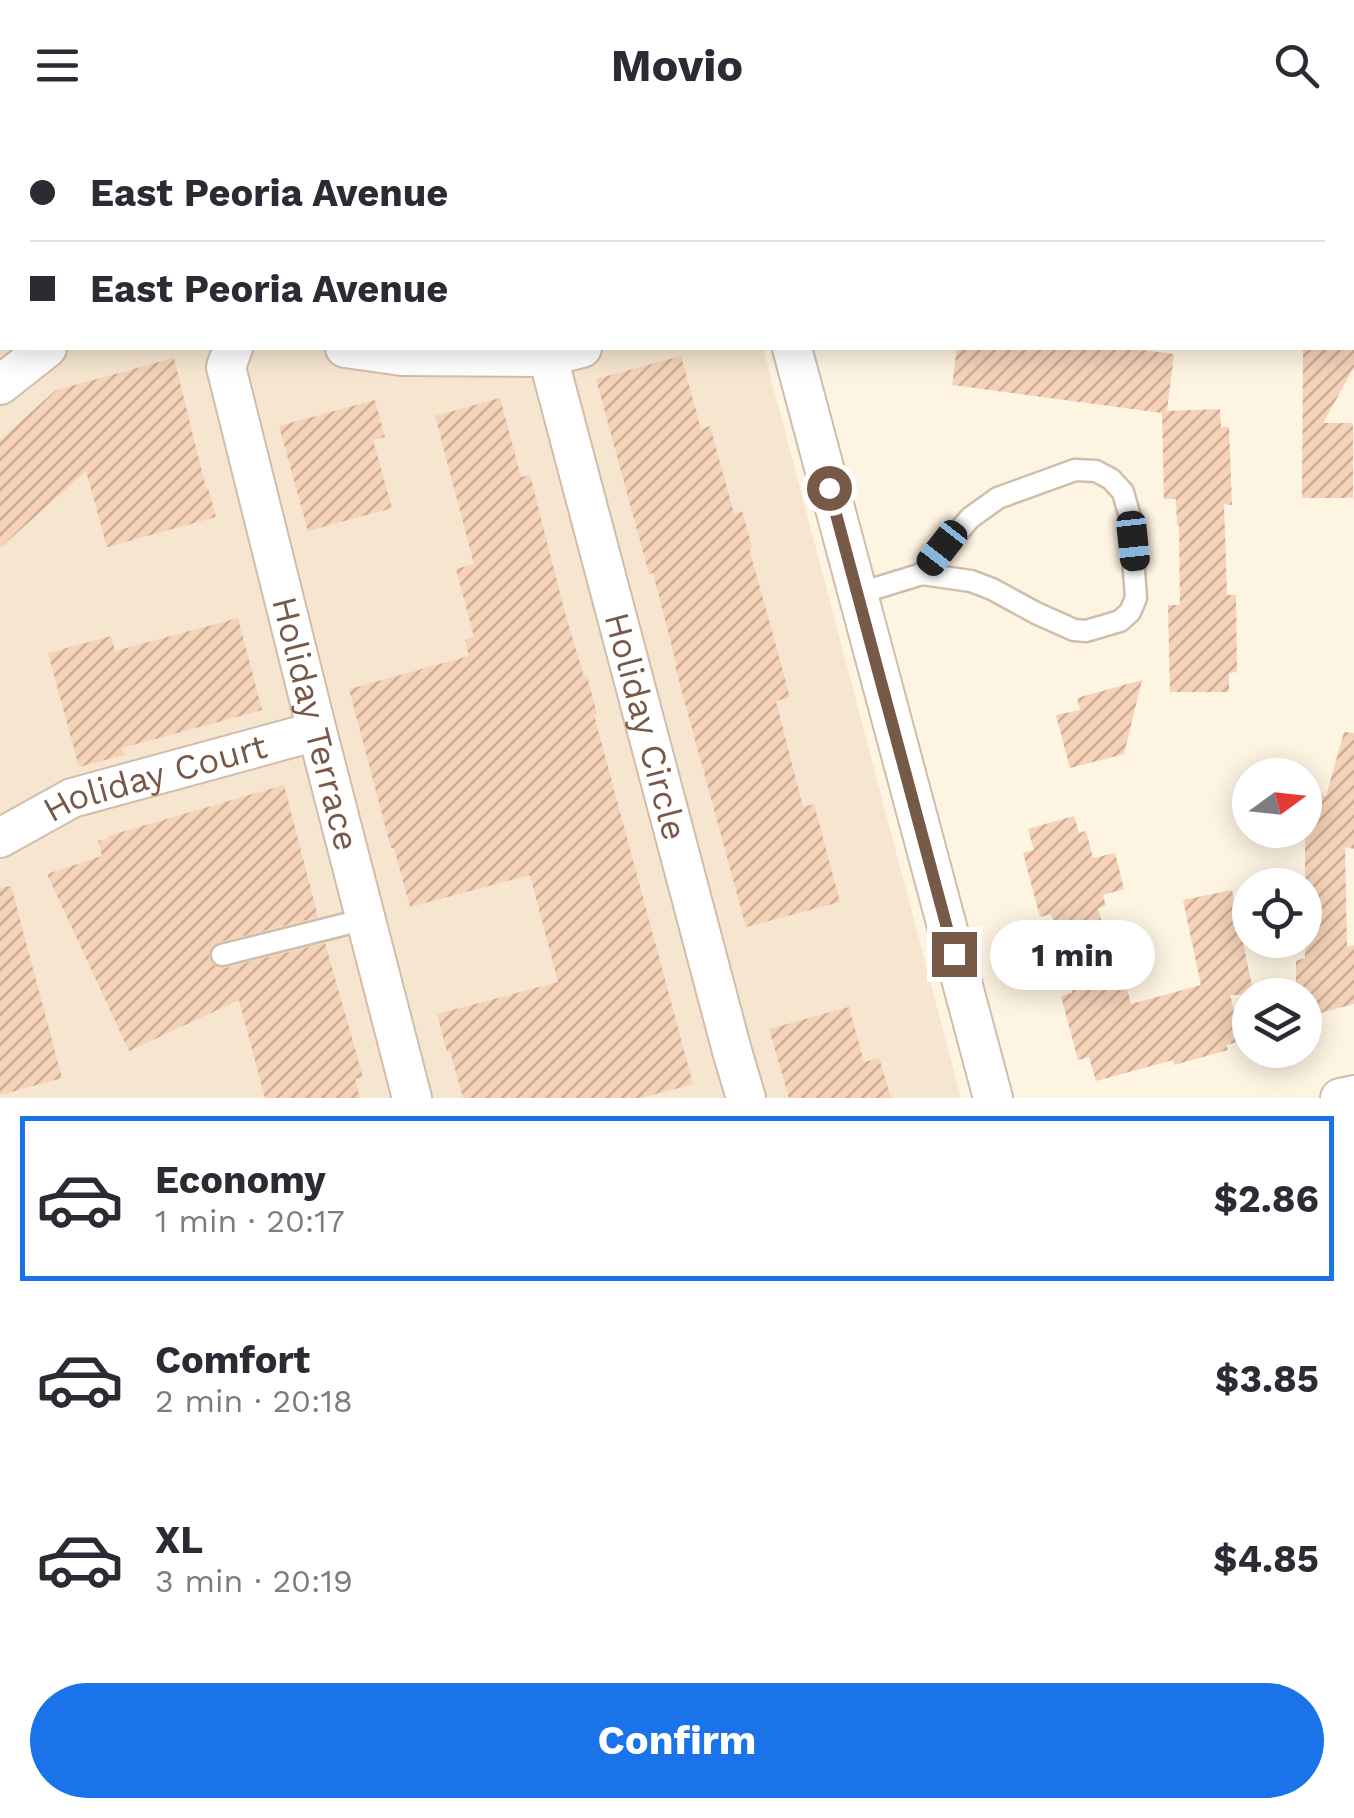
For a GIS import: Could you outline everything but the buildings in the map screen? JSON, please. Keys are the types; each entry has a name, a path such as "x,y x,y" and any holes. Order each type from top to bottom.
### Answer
{"street":[{"path":"0,385 44,350"},
{"name":"Holiday Terrace","path":"232,350 226,367 412,1098"},
{"path":"359,350 402,356 565,352"},
{"path":"793,350 993,1098"},
{"name":"Holiday Circle","path":"565,352 746,1098"},
{"name":"Holiday Court","path":"0,838 72,798 317,732"},
{"path":"1340,1098 1354,1094"}],"lane":[{"path":"857,594 922,574 971,581 1074,630 1086,631 1120,621 1130,612 1136,598 1130,517 1123,492 1112,479 1096,470 1075,470 998,498 970,518 922,574"},
{"path":"222,955 366,918"}],"shaded area":[{"path":"0,350 764,350 961,1098 0,1098"}],"route":[{"path":"829,488 954,954"}]}
